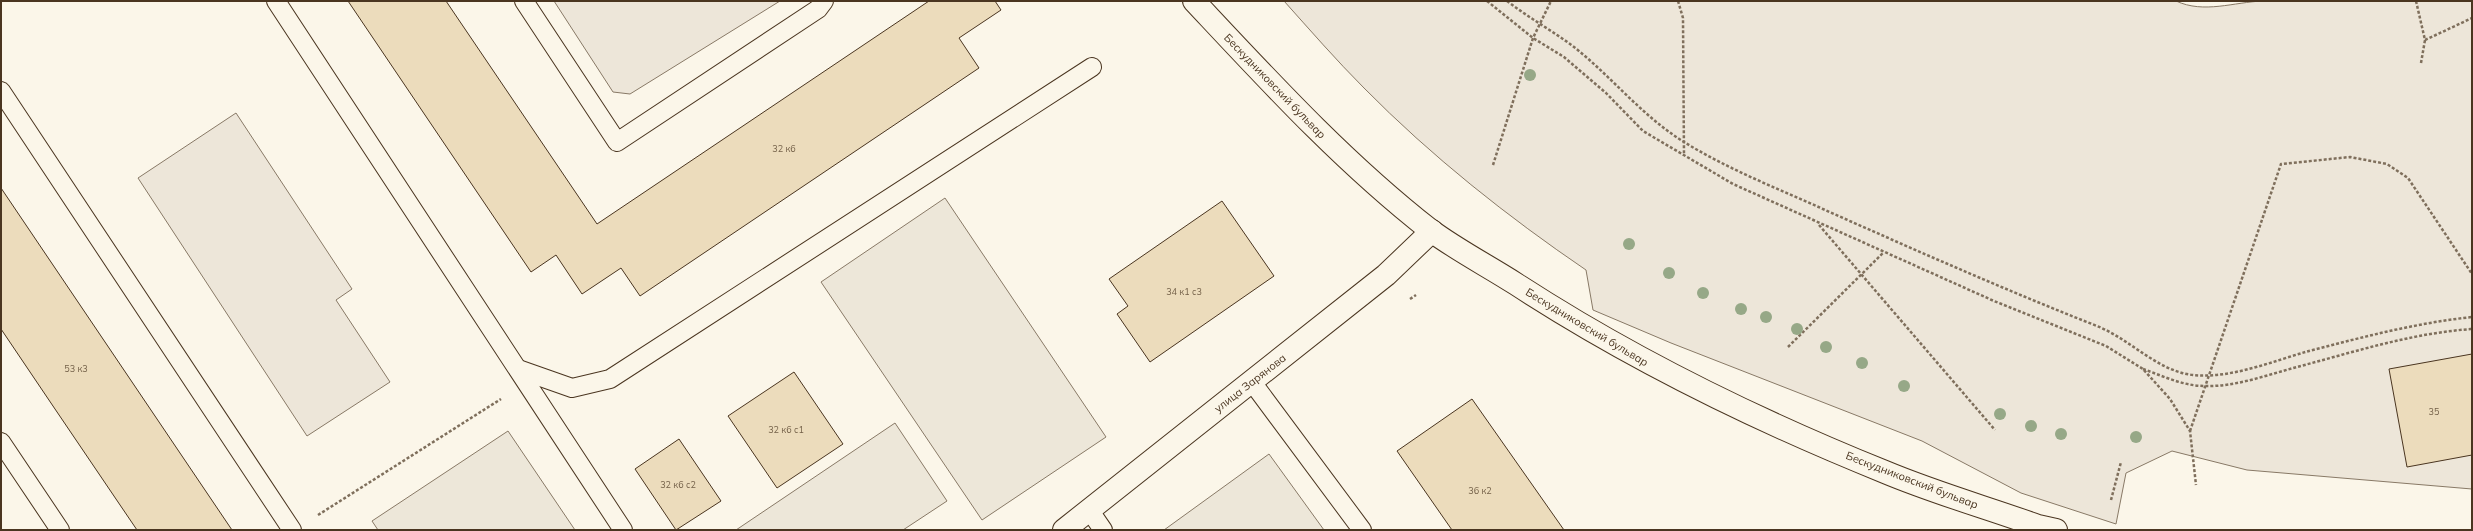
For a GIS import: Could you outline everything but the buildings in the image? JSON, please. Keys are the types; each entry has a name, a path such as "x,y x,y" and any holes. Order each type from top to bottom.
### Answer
{"street":[{"name":"Бескудниковский бульвар","path":"1194,1 1306,120 1432,231 1550,307 1658,369 1766,421 1887,473 2038,526 2056,530"},
{"name":"улица Зарянова","path":"1064,530 1090,511 1386,275 1432,231"}],"lane":[{"path":"276,1 623,530"},
{"path":"524,1 617,142 818,9 824,1"},
{"path":"522,376 572,388 610,380 1092,67"},
{"path":"1,91 292,530"},
{"path":"1252,382 1362,530"},
{"path":"1,442 60,530"},
{"path":"1090,511 1103,530"}],"path":[{"path":"1487,1 1533,38 1564,56 1606,93 1643,131 1733,184 1994,301 2106,346 2143,368 2181,383 2204,386 2257,378 2382,344 2446,331 2472,329"},
{"path":"1507,1 1539,25 1572,45 1617,84 1654,122 1684,142 1731,168 1997,287 2109,331 2171,369 2191,375 2208,375 2236,371 2378,332 2472,317"},
{"path":"1494,165 1533,38 1551,1"},
{"path":"1678,1 1683,18 1684,156"},
{"path":"2416,1 2425,40 2421,64"},
{"path":"2425,40 2472,18"},
{"path":"2196,486 2190,431 2204,386 2281,164 2350,157 2387,164 2408,178 2472,274"},
{"path":"1818,223 1995,430"},
{"path":"1788,347 1884,252"},
{"path":"2143,368 2170,400 2190,431"},
{"path":"313,517 522,376"},
{"path":"2111,500 2121,462"}],"shaded area":[{"path":"554,1 780,1 630,94 613,92"},
{"path":"1284,1 2176,1 2197,7 2208,7 2263,1 2472,1 2472,489 2247,470 2172,451 2126,473 2116,524 2021,493 1922,441 1671,343 1593,310 1586,270 1499,207 1416,138 1323,45"},
{"path":"236,113 352,289 336,300 390,382 307,436 138,178"},
{"path":"945,198 1106,437 982,520 821,282"},
{"path":"895,423 947,501 903,530 736,530"},
{"path":"508,431 575,530 378,530 372,521"},
{"path":"1269,454 1324,530 1164,530"}]}
